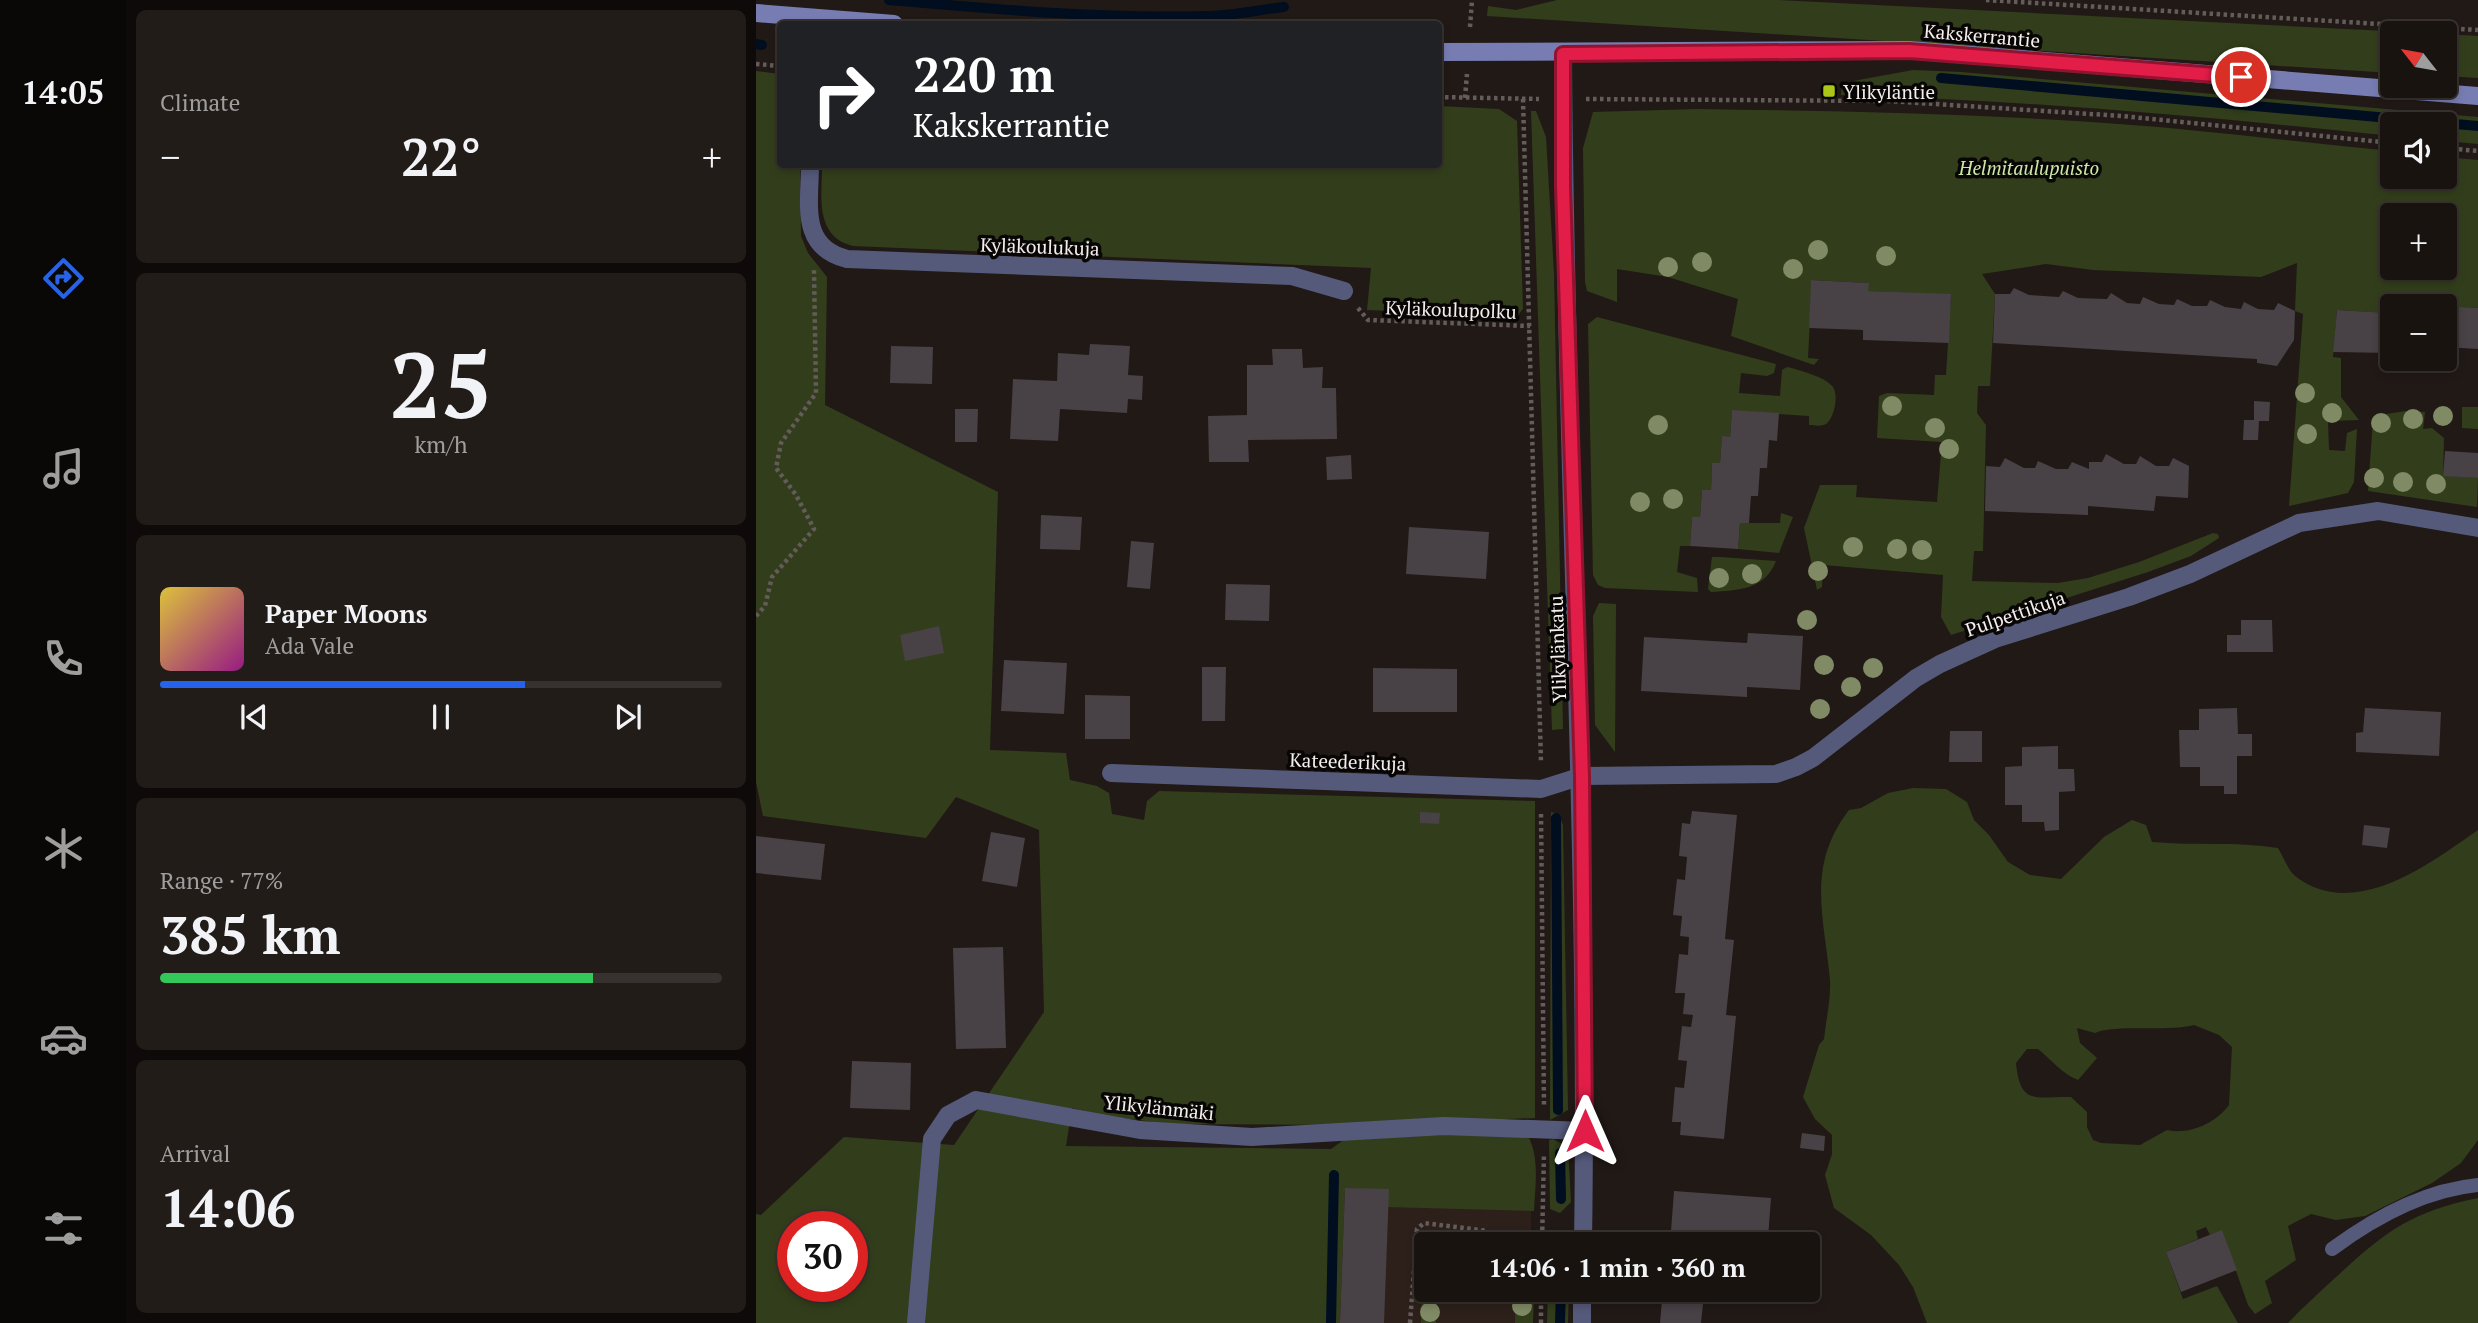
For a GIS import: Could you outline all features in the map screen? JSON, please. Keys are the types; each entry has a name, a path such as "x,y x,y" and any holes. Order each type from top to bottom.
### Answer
{"main road":[{"path":"756,13 811,21"},
{"name":"Kakskerrantie","path":"1442,52 1563,54 1909,51 2478,96"}],"street":[{"name":"Ylikylänkatu","path":"1563,54 1563,187 1582,776 1583,1232"},
{"path":"810,168 810,218 813,234"},
{"name":"Kyläkoulukuja","path":"813,234 819,246 832,255 847,259 1292,276 1344,291"},
{"name":"Pulpettikuja","path":"1582,776 1776,774 1796,767 1813,758 1916,678 1940,664 2007,635 2129,597 2190,574 2299,523 2378,511 2478,528"},
{"name":"Kateederikuja","path":"1111,772 1541,789 1582,776"},
{"name":"Ylikylänmäki","path":"916,1323 932,1139 948,1115 976,1100 1140,1130 1252,1137 1444,1126 1585,1131"},
{"path":"1582,1323 1583,1302"}],"lane":[{"path":"2332,1249 2392,1211 2430,1196 2478,1185"}],"path":[{"path":"1986,0 2478,30"},
{"path":"756,64 777,66"},
{"path":"1442,97 1888,101 2122,116 2380,142"},
{"path":"1523,99 1541,789 1542,1232"},
{"path":"2457,149 2478,151"},
{"path":"756,615 765,606 772,577 814,528 796,495 776,468 781,443 816,393 813,234"},
{"name":"Kyläkoulupolku","path":"1344,291 1368,320 1530,326"},
{"path":"1410,1323 1417,1230 1424,1223 1488,1231"},
{"path":"1541,1302 1541,1323"}],"shaded area":[{"path":"1531,1159 1531,1232 1414,1232 1414,1302 1531,1302 1530,1323 1330,1323 1331,1171"}],"green space":[{"path":"1557,0 1777,0 2380,31 2380,72 1487,16 1488,6 1516,10"},
{"path":"2457,35 2478,36 2478,78 2457,77"},
{"path":"1913,70 1961,72 2421,112 2380,112 2380,135 2117,110 1841,95 1842,83"},
{"path":"756,71 777,74 777,168 800,168 801,236 808,253 827,277 825,405 998,492 990,750 1066,753 1070,780 1097,786 1109,793 1112,814 1144,820 1147,801 1159,791 1535,801 1535,1118 1351,1125 1171,1124 1105,1116 1072,1108 1066,1146 1331,1149 1345,1139 1415,1133 1528,1136 1535,1163 1534,1211 1388,1207 1388,1192 1345,1188 1340,1323 756,1323 756,1214 761,1215 844,1137 954,1145 1044,1012 1039,830 956,797 926,838 763,816 756,782"},
{"path":"1442,106 1499,109 1517,121 1523,309 1517,316 1367,310 1371,268 853,246 840,241 832,233 826,224 822,202 822,168 1442,168"},
{"name":"Helmitaulupuisto","path":"1698,109 2028,118 2154,127 2380,150 2380,189 2457,189 2457,158 2478,160 2478,308 2457,307 2457,294 2380,294 2380,312 2337,310 2333,357 2341,358 2341,397 2359,420 2328,421 2329,450 2345,451 2347,433 2357,429 2354,482 2348,493 2289,506 2303,314 2295,311 2297,263 2261,277 2093,270 2046,264 1982,274 1995,294 1990,386 1978,386 1977,413 1986,425 1983,551 1974,551 1972,581 2058,583 2088,578 2139,562 2213,533 2218,534 2219,538 2191,556 2148,572 1951,635 1941,617 1943,575 1823,565 1822,587 1817,590 1804,528 1820,485 1857,485 1856,497 1937,502 1942,442 1877,438 1879,396 1887,393 1934,395 1935,375 1946,375 1951,295 1868,291 1868,283 1812,280 1808,358 1819,359 1814,365 1731,336 1738,299 1668,277 1617,269 1617,302 1587,291 1583,148 1593,112"},
{"path":"1531,111 1536,111 1546,137 1554,273 1563,729 1552,730"},
{"path":"2457,115 2478,117 2478,144 2457,142"},
{"path":"1597,317 1776,364 1774,373 1767,376 1741,373 1739,393 1780,396 1782,370 1787,367 1825,380 1835,391 1833,412 1829,421 1822,425 1809,425 1809,416 1732,411 1730,437 1722,437 1720,463 1712,463 1711,490 1702,490 1700,517 1692,517 1690,546 1680,546 1677,572 1697,578 1698,592 1605,588 1598,585 1593,575 1588,324"},
{"path":"2462,407 2478,407 2478,429 2462,428"},
{"path":"2406,411 2425,412 2423,429 2432,428 2444,438 2443,475 2478,478 2477,507 2368,491 2373,419 2379,415"},
{"path":"1781,513 1793,517 1779,553 1738,549 1740,523 1780,523"},
{"path":"1712,557 1776,561 1771,571 1758,583 1741,589 1711,592 1708,589"},
{"path":"1599,603 1616,604 1615,752 1595,725 1593,616"},
{"path":"1913,788 1946,789 1967,802 1974,820 1989,835 2008,862 2030,875 2061,879 2104,837 2132,820 2146,825 2152,842 2278,848 2295,876 2318,889 2342,893 2366,891 2414,872 2478,830 2478,1140 2461,1163 2432,1183 2365,1216 2336,1220 2311,1214 2288,1226 2296,1260 2265,1281 2272,1303 2255,1314 2248,1305 2222,1231 2210,1235 2206,1227 2196,1231 2198,1239 2166,1252 2183,1299 2217,1286 2238,1323 1927,1323 1913,1287 1899,1265 1871,1235 1834,1208 1825,1175 1832,1154 1832,1135 1815,1119 1803,1097 1819,1045 1824,1039 1829,1002 1830,980 1821,892 1827,851 1849,810 1861,808 1888,793","holes":["2194,1025 2219,1035 2232,1047 2229,1105 2209,1123 2184,1131 2167,1130 2140,1145 2101,1143 2093,1140 2087,1127 2087,1112 2071,1097 2032,1096 2026,1093 2018,1077 2016,1063 2027,1049 2038,1049 2078,1080 2097,1058 2080,1043 2077,1028 2095,1033 2115,1029"]},
{"path":"1551,812 1559,815 1563,825 1568,1110 1550,1120"},
{"path":"1553,1139 1568,1147 1571,1202 1560,1213 1550,1209 1549,1140"},
{"path":"2478,1198 2478,1323 2288,1323 2384,1236 2416,1217"},
{"path":"1422,1302 1436,1302 1436,1323 1421,1323"},
{"path":"1516,1302 1534,1302 1533,1323 1515,1323"},
{"path":"1548,1302 1569,1302 1568,1323 1547,1323"}],"building":[{"path":"1811,280 1869,283 1868,291 1951,294 1949,343 1863,340 1863,330 1809,328"},
{"path":"2014,288 2029,295 2059,297 2063,291 2078,298 2107,299 2111,293 2127,303 2140,304 2143,297 2159,304 2174,305 2177,299 2192,306 2207,306 2210,300 2225,307 2241,309 2244,302 2258,309 2274,310 2278,303 2295,311 2294,340 2277,366 2257,363 2257,359 1993,343 1995,294 2010,294"},
{"path":"2457,307 2478,308 2478,349 2457,348"},
{"path":"2337,310 2380,312 2380,353 2333,352"},
{"path":"1090,344 1130,346 1128,375 1143,376 1142,400 1128,399 1127,413 1060,409 1058,441 1010,439 1013,379 1057,381 1058,353 1089,355"},
{"path":"891,346 933,347 932,384 890,383"},
{"path":"1272,349 1302,349 1303,368 1323,367 1322,388 1336,388 1337,439 1248,440 1249,462 1209,462 1208,416 1247,415 1247,365 1273,365"},
{"path":"2254,401 2270,402 2269,421 2259,421 2258,440 2243,440 2244,420 2254,420"},
{"path":"955,409 978,409 977,442 955,442"},
{"path":"1732,410 1779,413 1777,441 1769,440 1767,468 1760,468 1758,496 1751,496 1749,523 1740,523 1738,549 1690,546 1692,517 1700,517 1702,490 1711,490 1712,463 1720,463 1722,436 1730,437"},
{"path":"2445,451 2478,453 2478,478 2443,476"},
{"path":"2106,454 2124,464 2136,464 2140,456 2156,466 2169,466 2173,458 2189,466 2188,498 2156,496 2154,511 2088,506 2088,515 1985,511 1986,466 2000,467 2005,458 2024,468 2035,468 2038,461 2056,469 2068,469 2072,462 2089,469 2089,462 2102,462"},
{"path":"1351,455 1352,479 1327,480 1326,457"},
{"path":"1041,515 1082,517 1080,550 1040,549"},
{"path":"1409,527 1489,532 1486,579 1406,574"},
{"path":"1131,541 1154,543 1150,589 1127,587"},
{"path":"1226,584 1270,585 1269,621 1225,620"},
{"path":"2241,620 2272,620 2273,652 2227,652 2227,635 2241,635"},
{"path":"939,626 944,653 905,661 900,635"},
{"path":"1748,633 1803,636 1800,690 1747,687 1747,697 1641,691 1644,637 1747,643"},
{"path":"1004,660 1067,663 1064,714 1001,711"},
{"path":"1202,667 1226,667 1225,721 1202,721"},
{"path":"1373,668 1457,669 1457,712 1373,712"},
{"path":"1085,695 1130,696 1130,739 1085,739"},
{"path":"2237,708 2238,734 2252,734 2252,756 2237,756 2237,794 2224,794 2224,786 2200,786 2200,767 2180,767 2179,730 2199,730 2199,709"},
{"path":"2365,708 2441,712 2439,756 2356,752 2356,733 2363,732"},
{"path":"1950,731 1982,731 1982,762 1949,762"},
{"path":"2058,746 2058,769 2074,769 2075,791 2059,792 2059,830 2045,831 2044,822 2022,822 2022,805 2005,805 2005,767 2022,766 2022,747"},
{"path":"1692,811 1737,815 1725,939 1734,940 1726,1015 1736,1016 1724,1139 1680,1135 1681,1122 1672,1122 1675,1087 1684,1088 1687,1061 1678,1060 1682,1026 1691,1027 1693,1015 1683,1014 1685,993 1675,993 1679,954 1688,955 1689,937 1680,936 1682,916 1673,915 1677,879 1685,880 1687,857 1679,856 1682,823 1690,824"},
{"path":"1420,812 1440,813 1439,824 1420,823"},
{"path":"2364,825 2390,828 2387,848 2362,845"},
{"path":"991,832 1025,838 1017,887 982,881"},
{"path":"756,836 825,844 821,880 756,873"},
{"path":"1003,947 1006,1048 956,1049 953,948"},
{"path":"852,1061 911,1063 910,1110 850,1108"},
{"path":"1802,1133 1825,1136 1824,1151 1800,1148"},
{"path":"1345,1188 1389,1189 1384,1323 1340,1323"},
{"path":"1674,1191 1771,1198 1768,1232 1671,1232"},
{"path":"2222,1230 2237,1270 2181,1292 2166,1252"},
{"path":"1662,1302 1703,1304 1701,1323 1660,1323"}],"waterway":[{"path":"889,0 1046,12 1165,17 1214,16 1284,7"},
{"path":"756,44 762,45"},
{"path":"1941,78 2478,126"},
{"path":"1556,818 1558,1110"},
{"path":"1560,1153 1561,1199"},
{"path":"1331,1323 1334,1175"},
{"path":"1560,1323 1561,1302"}],"place":[{"name":"Ylikyläntie","path":"1829,91"}],"route":[{"path":"1585,1131 1582,776 1563,187 1563,54 1909,51 2241,77"}]}
